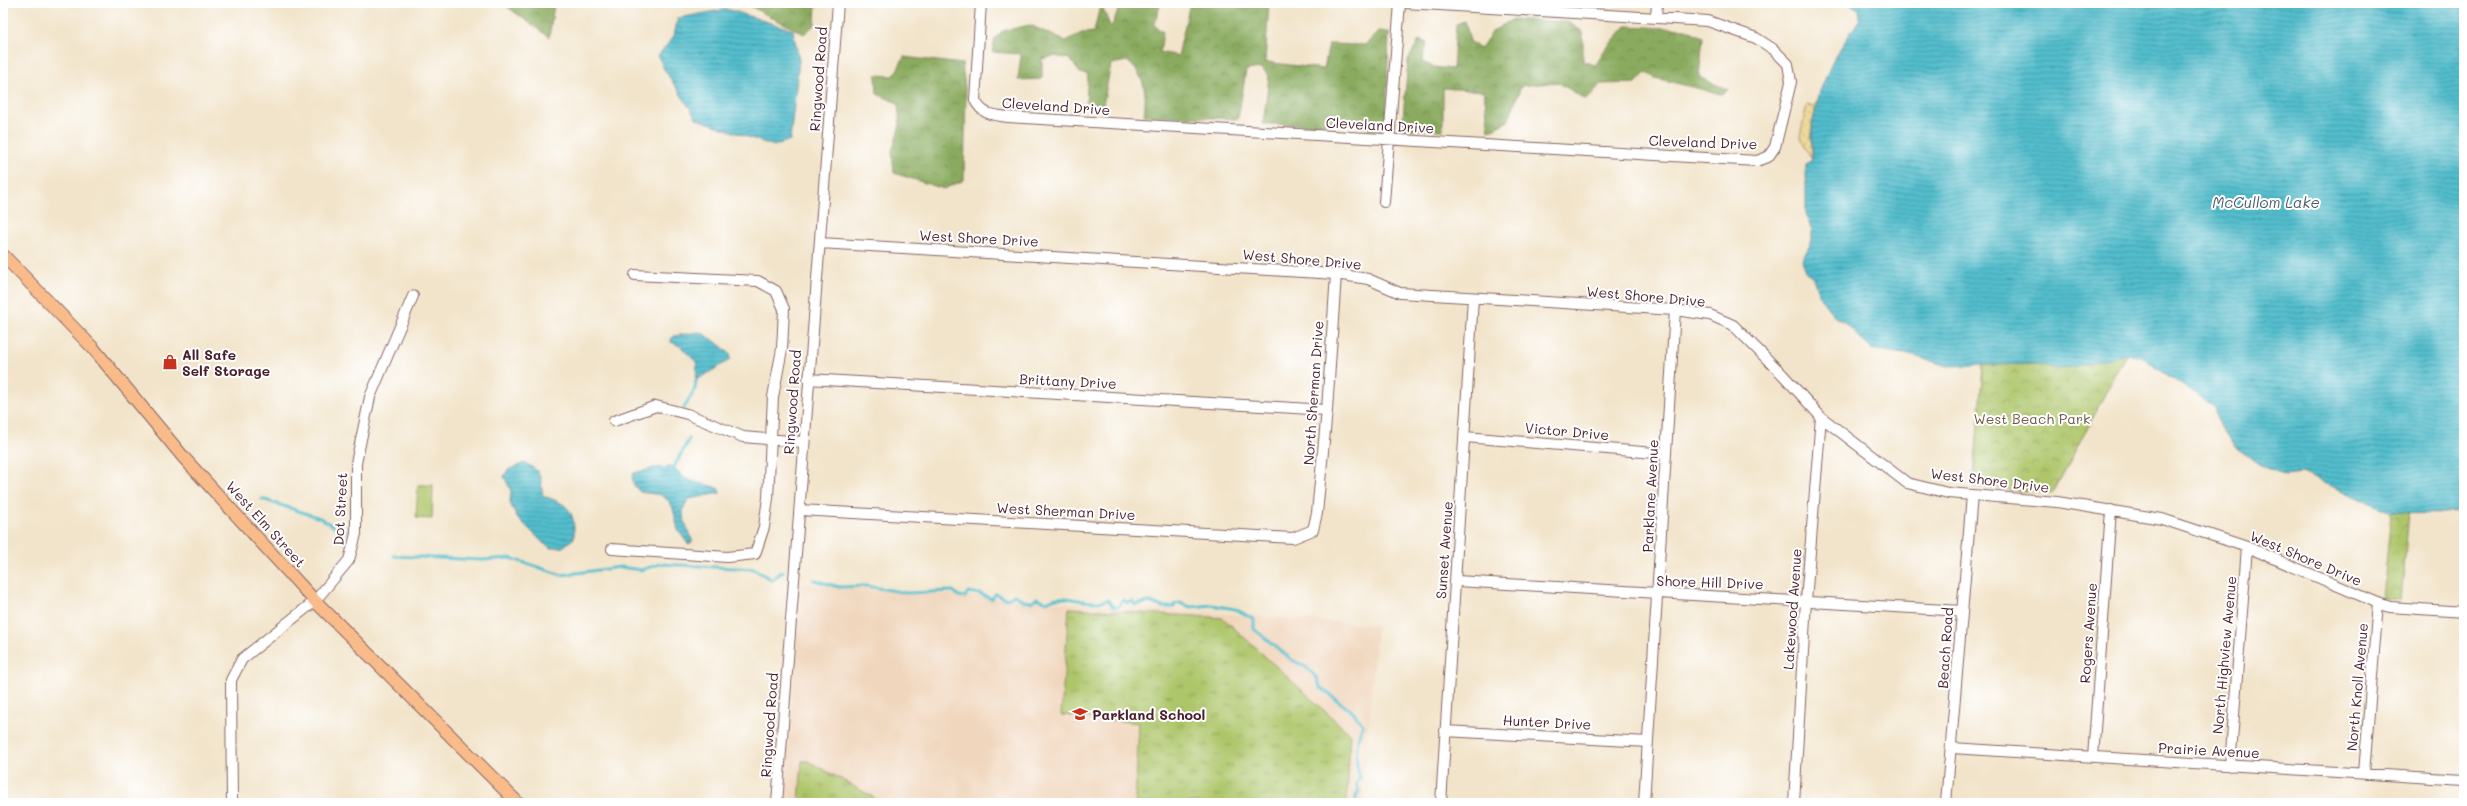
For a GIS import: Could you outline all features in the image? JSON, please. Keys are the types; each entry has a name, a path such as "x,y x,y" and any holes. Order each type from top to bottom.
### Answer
{"main road":[{"name":"West Elm Street","path":"3,255 93,348 184,458 315,601 518,803"}],"street":[{"name":"Ringwood Road","path":"777,803 800,510 803,442 838,3"},
{"name":"Cleveland Drive","path":"981,3 975,100 979,108 988,114 1008,117 1757,161 1768,157 1775,147 1791,82 1788,64 1773,49 1756,38 1708,22 1656,18"},
{"path":"1384,202 1400,3"},
{"path":"1406,3 1527,7 1656,18 1657,3"},
{"name":"West Shore Drive","path":"820,243 1336,274 1368,279 1400,293 1675,310 1710,315 1733,325 1783,375 1821,417 1907,483 1972,495 2056,502 2162,519 2247,547 2378,604 2390,607 2464,612"},
{"name":"North Sherman Drive","path":"1317,513 1327,410 1336,274"},
{"path":"612,549 727,557 755,554 764,528 768,498 773,397 782,349 784,309 776,291 758,281 635,275"},
{"name":"Dot Street","path":"232,803 231,680 242,659 315,601 345,567 353,550 356,534 356,463 370,397 413,296"},
{"name":"Sunset Avenue","path":"1441,803 1457,581 1473,298"},
{"name":"Parklane Avenue","path":"1644,803 1659,595 1675,310"},
{"name":"Brittany Drive","path":"808,379 1327,410"},
{"path":"614,421 656,406 687,414 743,437 803,442"},
{"name":"Lakewood Avenue","path":"1794,803 1806,600 1821,417"},
{"name":"Victor Drive","path":"1465,437 1666,454"},
{"name":"Beach Road","path":"1946,803 1952,748 1972,495"},
{"name":"West Sherman Drive","path":"800,510 1292,538 1313,530 1317,513"},
{"name":"Rogers Avenue","path":"2093,757 2111,510"},
{"name":"North Highview Avenue","path":"2230,766 2247,547"},
{"name":"Shore Hill Drive","path":"1457,581 1659,595 1806,600 1962,611"},
{"name":"North Knoll Avenue","path":"2364,773 2378,604"},
{"name":"Hunter Drive","path":"1446,731 1648,742"},
{"name":"Prairie Avenue","path":"1952,748 2464,780"}],"shaded area":[{"name":"Parkland School","path":"801,584 1377,625 1362,803 784,803"}],"green space":[{"path":"502,3 557,3 554,5 549,37"},
{"path":"744,3 816,3 815,24 804,34"},
{"path":"1121,3 1161,3 1154,25 1163,32 1160,52 1178,56 1190,3 1269,3 1265,62 1324,69 1329,44 1365,45 1378,32 1389,32 1386,122 1382,130 1369,131 1362,124 1335,122 1319,125 1263,124 1269,77 1262,68 1246,70 1238,119 1144,115 1145,92 1141,78 1138,72 1127,61 1111,64 1103,105 1094,109 1086,102 1088,74 1080,73 1070,59 1055,56 1042,59 1042,79 1018,80 1021,54 992,52 995,39 1002,31 1030,25 1065,41 1082,33 1094,32 1099,10 1103,9 1111,28"},
{"path":"1513,19 1568,22 1583,32 1583,62 1596,65 1603,52 1626,26 1686,29 1703,37 1699,77 1728,90 1721,94 1655,78 1646,72 1636,83 1601,84 1586,100 1558,82 1521,86 1508,121 1489,131 1484,91 1443,88 1443,130 1402,129 1408,60 1419,40 1427,43 1422,62 1434,67 1453,69 1456,24 1465,21 1470,41 1480,49 1493,31"},
{"path":"904,57 962,64 966,94 964,180 944,189 894,173 892,152 900,125 898,103 877,94 876,75 894,76"},
{"name":"West Beach Park","path":"2126,354 2053,493 1973,487 1983,365 2032,364 2054,368"},
{"path":"418,485 433,485 432,519 416,518"},
{"path":"2391,512 2409,512 2401,600 2383,598"},
{"path":"1069,608 1223,618 1350,734 1347,803 1135,803 1139,723 1061,715"},
{"path":"802,761 808,761 884,803 799,803"}],"sand":[{"path":"1820,98 1812,124 1812,160 1800,136 1807,105 1813,107"}],"water":[{"name":"McCullom Lake","path":"1847,3 2464,3 2464,510 2452,513 2391,512 2302,473 2285,475 2260,465 2233,445 2217,420 2214,407 2141,357 2126,354 2073,367 2054,368 2032,364 1948,366 1910,355 1871,349 1846,323 1835,317 1820,298 1813,278 1806,271 1802,260 1812,241 1812,231 1806,213 1806,164 1812,160 1812,124 1820,91 1834,58 1860,19 1859,9"},
{"path":"727,9 793,30 799,60 790,140 774,146 697,119 664,69 658,56 674,36 678,18"},
{"path":"699,332 719,344 727,351 730,354 730,360 696,380 697,363 680,346 671,342 671,339 674,336"},
{"path":"524,463 535,469 540,475 543,496 564,505 571,514 574,528 574,538 563,547 552,548 543,543 517,517 510,503 511,491 504,476 508,470"},
{"path":"674,467 680,474 691,481 712,486 719,489 720,493 689,499 685,505 683,517 692,542 688,544 678,530 673,508 669,501 661,495 640,492 634,485 632,477 634,473 654,468"}],"waterway":[{"path":"684,408 695,389 696,380"},
{"path":"674,467 689,439"},
{"path":"262,499 320,518 338,529 347,531"},
{"path":"394,556 483,560 510,558 562,575 620,567 641,570 660,564 754,569 772,580 783,571"},
{"path":"814,580 839,587 867,586 907,593 953,591 959,596 965,597 968,592 980,594 992,599 995,594 1007,599 1015,595 1024,601 1032,602 1037,598 1047,602 1058,598 1091,602 1109,600 1113,607 1118,607 1123,600 1128,603 1132,601 1135,605 1150,602 1162,607 1174,607 1175,604 1180,603 1191,607 1212,605 1235,609 1254,619 1254,629 1292,660 1306,667 1317,678 1320,687 1354,713 1363,725 1357,744 1357,766 1360,778 1356,784 1359,791 1356,796 1356,803"}],"place":[{"name":"All Safe Self Storage","path":"170,362"},
{"name":"Parkland School","path":"1080,714"}]}
